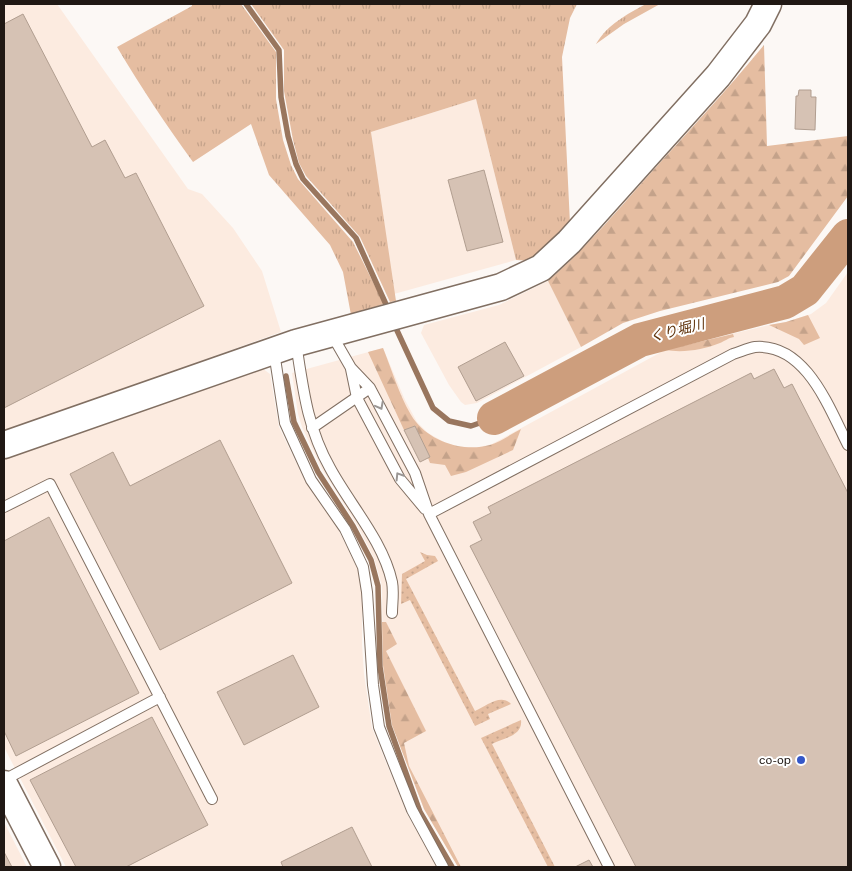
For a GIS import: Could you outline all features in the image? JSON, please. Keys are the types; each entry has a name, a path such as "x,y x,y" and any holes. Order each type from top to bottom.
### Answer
{"street":[{"path":"4,446 285,347 501,287 541,268 569,242 718,76 758,24 768,4"},
{"path":"4,784 46,867"}],"lane":[{"path":"331,333 351,368 370,388 415,473 429,514 609,867"},
{"path":"285,347 312,428 330,468 385,558 392,584 392,613"},
{"path":"285,347 285,423 311,480 345,529 363,567 367,592 373,685 379,728 412,810 443,867"},
{"path":"429,514 733,354 755,347 777,350 798,362 817,384 848,445"},
{"path":"351,368 357,398 400,479 429,514"},
{"path":"312,428 370,388"},
{"path":"4,507 50,484 212,799"},
{"path":"4,780 160,698"}],"shaded area":[{"path":"4,4 57,4 188,189 202,194 233,228 262,271 281,332 4,433"},
{"path":"476,99 516,260 394,294 371,132"},
{"path":"848,272 848,867 458,867 424,809 392,725 383,665 382,586 374,558 357,525 322,469 302,427 298,414 292,373 383,348 405,400 417,422 428,433 446,443 475,448 492,444 665,350 786,322 811,314 826,303"},
{"path":"548,281 581,347 477,403 465,405 449,385 421,333 424,325 499,305"},
{"path":"262,368 270,374 279,427 305,481 338,529 358,570 362,593 364,674 372,728 407,814 437,867 66,867 4,747 4,459"},
{"path":"4,822 27,867 4,867"}],"green space":[{"path":"192,4 241,4 276,52 276,99 283,140 291,165 298,179 353,242 384,304 351,315 343,272 330,245 269,175 251,124 193,162 144,91 117,47 192,6"},
{"path":"251,4 577,4 570,18 562,57 570,224 532,261 516,260 476,99 371,132 396,301 390,302 360,237 306,176 299,163 284,91 284,50"},
{"path":"646,4 660,4 624,24 596,44 612,25"},
{"path":"764,45 767,146 848,136 848,196 789,276 778,282 660,311 623,323 581,347 548,281 600,230"},
{"path":"808,315 820,338 804,345 799,339 769,325 786,322"},
{"path":"733,334 734,337 707,347 686,351 665,350"},
{"path":"383,348 406,406 423,429 450,444 480,447 494,444 521,429 513,450 466,472 451,476 445,465 430,463 428,458 430,457 415,426 404,430 368,352"},
{"path":"420,552 435,556 438,561 406,579 475,711 498,700 507,701 511,704 488,714 490,719 475,726 410,600 401,604 402,574 425,561"},
{"path":"382,622 386,622 397,644 386,651 426,731 404,743 409,766 461,867 458,867 424,809 392,725 383,665"},
{"path":"521,720 521,725 516,733 492,744 555,867 548,867 481,738"}],"building":[{"path":"23,14 92,147 105,140 125,178 136,173 204,306 4,408 4,24"},
{"path":"799,90 811,90 811,97 816,97 815,130 795,129 796,96 798,96"},
{"path":"484,170 503,242 467,251 448,180"},
{"path":"505,342 524,376 476,401 458,367"},
{"path":"774,369 784,388 792,384 848,493 848,867 636,867 470,546 482,540 473,522 491,513 488,507 751,373 754,379"},
{"path":"415,426 430,457 420,462 404,430"},
{"path":"220,440 292,583 160,650 70,474 113,452 130,486"},
{"path":"49,517 139,693 16,756 4,731 4,541"},
{"path":"293,655 319,707 244,745 217,692"},
{"path":"152,717 208,825 126,867 76,867 30,780"},
{"path":"352,827 372,867 283,867 281,862"},
{"path":"4,852 12,867 4,867"},
{"path":"589,860 593,867 575,867"}],"waterway":[{"path":"246,4 279,50 281,97 288,136 296,164 303,179 356,238 389,311"},
{"name":"くり堀川","path":"494,418 640,340 785,302 805,290 848,236"},
{"path":"394,324 433,408 449,421 471,426 494,418"},
{"path":"286,376 294,422 318,472 353,526 371,560 378,586 380,667 389,726 420,812 452,867"}],"place":[{"name":"co-op","path":"801,760"}]}
